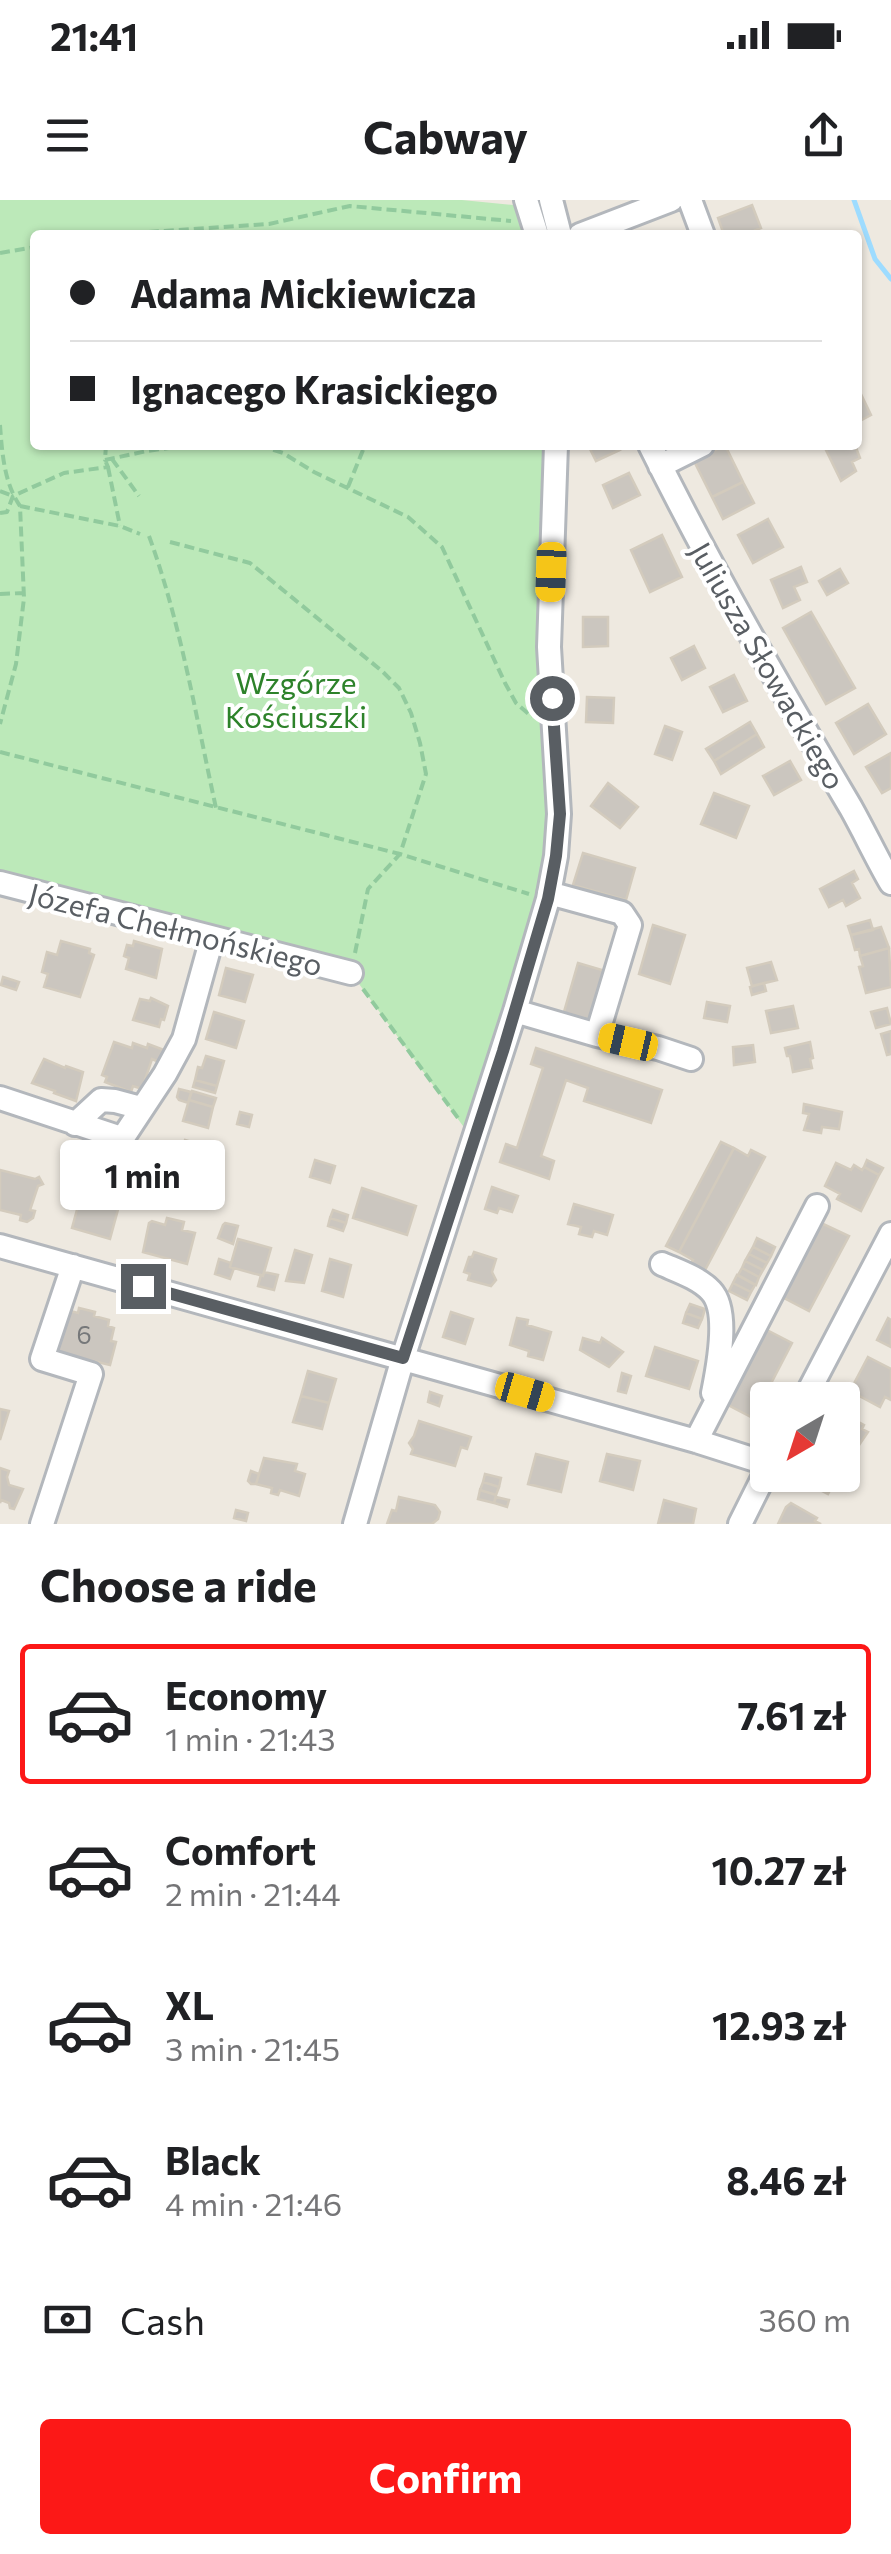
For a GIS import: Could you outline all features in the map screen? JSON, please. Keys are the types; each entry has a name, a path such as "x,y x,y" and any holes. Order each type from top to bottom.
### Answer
{"street":[{"path":"551,200 559,230"},
{"path":"593,230 671,200"},
{"path":"690,200 701,230"},
{"path":"355,1524 403,1358 515,1011 556,856 560,814 549,647 556,450"},
{"path":"655,456 681,450"},
{"name":"Juliusza Słowackiego","path":"655,456 701,548 891,883"},
{"name":"Józefa Chełmońskiego","path":"0,883 351,973"},
{"path":"548,896 622,913 630,925 597,1035"},
{"path":"0,1098 74,1124 124,1136 184,1039 212,938"},
{"path":"515,1011 691,1058"},
{"path":"74,1124 101,1100 142,1108"},
{"path":"696,1441 817,1206"},
{"path":"813,1382 891,1234"},
{"path":"0,1246 696,1441 750,1460"},
{"path":"662,1264 709,1288 718,1300 720,1356 709,1412"},
{"path":"42,1524 91,1374 42,1359 73,1266"},
{"path":"740,1524 755,1492"}],"path":[{"path":"216,230 269,224 350,206 520,222 532,218"},
{"path":"0,252 30,247"},
{"path":"0,425 3,458 13,496 20,506 24,593 16,664 0,724"},
{"path":"107,450 120,526"},
{"path":"109,459 153,450"},
{"path":"274,450 408,517 442,548 504,684 516,703 536,722"},
{"path":"348,488 363,450"},
{"path":"109,459 139,496"},
{"path":"0,513 7,512 13,496 64,472 108,467"},
{"path":"0,490 13,496"},
{"path":"20,506 120,526 140,534"},
{"path":"149,536 181,644 216,808"},
{"path":"170,542 250,563 399,688 416,728 426,774 400,854 368,889 351,973 474,1141"},
{"path":"0,594 24,593"},
{"path":"0,752 400,854 548,896"}],"green space":[{"name":"Wzgórze Kościuszki","path":"0,200 462,200 513,205 532,219 533,230 30,230 30,450 547,450 559,814 474,1141 351,973 0,883"}],"building":[{"path":"752,205 761,228 722,230 718,218"},
{"path":"862,396 871,415 862,420"},
{"path":"590,450 620,450 596,461"},
{"path":"715,450 727,450 743,482 712,497 694,461"},
{"path":"826,450 857,450 860,458 852,462 856,471 841,481"},
{"path":"629,473 640,495 613,508 603,485"},
{"path":"743,482 754,503 723,519 712,497"},
{"path":"768,519 783,547 753,563 738,535"},
{"path":"662,535 682,577 650,592 631,550"},
{"path":"801,567 807,582 794,587 800,600 783,608 771,580"},
{"path":"840,569 848,583 827,595 819,581"},
{"path":"811,612 855,688 826,704 783,628"},
{"path":"583,617 608,617 608,646 583,647"},
{"path":"694,646 705,668 682,680 671,658"},
{"path":"734,675 747,701 723,712 710,687"},
{"path":"587,697 614,698 613,723 586,722"},
{"path":"868,704 886,734 854,754 836,723"},
{"path":"750,722 757,734 714,761 706,749"},
{"path":"665,726 682,732 672,760 655,754"},
{"path":"757,734 764,747 721,774 714,761"},
{"path":"891,753 891,788 882,793 866,767"},
{"path":"790,761 801,780 774,795 763,776"},
{"path":"608,783 638,807 620,828 591,806"},
{"path":"714,793 749,806 736,838 701,824"},
{"path":"583,853 635,868 626,900 573,885"},
{"path":"854,871 858,879 852,883 860,898 846,906 843,900 829,907 820,889"},
{"path":"870,920 873,930 851,935 848,926"},
{"path":"653,925 685,935 670,984 639,974"},
{"path":"881,927 889,948 860,956 851,935"},
{"path":"61,941 90,949 89,953 94,955 80,997 44,987 48,974 42,972 47,952 57,955"},
{"path":"134,941 162,949 156,978 126,969 127,945 133,946"},
{"path":"889,948 891,987 866,993 860,956"},
{"path":"771,962 777,980 752,986 747,968"},
{"path":"578,963 609,972 595,1021 564,1012"},
{"path":"226,968 253,975 245,1002 219,995"},
{"path":"3,977 19,982 16,990 1,985"},
{"path":"764,983 766,991 752,995 750,987"},
{"path":"151,998 168,1006 159,1027 133,1020 140,999"},
{"path":"707,1002 730,1006 727,1022 704,1018"},
{"path":"793,1006 798,1028 771,1033 766,1011"},
{"path":"887,1008 891,1024 876,1028 871,1012"},
{"path":"214,1012 244,1021 236,1048 206,1039"},
{"path":"891,1031 891,1054 887,1055 881,1034"},
{"path":"114,1042 132,1048 133,1043 147,1048 148,1044 164,1050 159,1062 152,1059 142,1089 133,1086 131,1092 105,1082 107,1077 102,1075"},
{"path":"810,1042 812,1068 793,1072 785,1048"},
{"path":"753,1045 755,1062 734,1065 733,1047"},
{"path":"536,1048 662,1090 651,1123 584,1101 588,1088 566,1080 541,1156 554,1161 549,1179 500,1162 506,1144 517,1148 543,1068 531,1064"},
{"path":"206,1056 224,1061 217,1086 195,1080"},
{"path":"44,1059 83,1072 76,1101 32,1083"},
{"path":"195,1080 217,1086 215,1093 193,1087"},
{"path":"179,1089 191,1092 188,1103 177,1097"},
{"path":"192,1091 216,1098 213,1107 189,1100"},
{"path":"189,1100 213,1107 208,1128 183,1121"},
{"path":"804,1104 842,1112 839,1129 822,1127 821,1133 804,1130 809,1114 803,1113"},
{"path":"240,1112 252,1115 249,1127 237,1124"},
{"path":"185,1140 209,1147 199,1172 175,1163"},
{"path":"721,1142 734,1148 679,1252 666,1246"},
{"path":"734,1148 748,1156 751,1150 765,1157 704,1272 690,1265 693,1260 679,1252"},
{"path":"315,1160 335,1166 330,1183 310,1177"},
{"path":"867,1160 883,1168 879,1175 864,1167"},
{"path":"836,1163 851,1170 854,1165 862,1170 864,1167 879,1175 861,1211 837,1199 840,1194 825,1186"},
{"path":"0,1170 39,1177 43,1184 38,1186 30,1210 35,1211 33,1218 27,1222 20,1220 21,1215 0,1210"},
{"path":"95,1182 128,1195 124,1208 119,1206 110,1239 72,1228 81,1195 88,1197"},
{"path":"492,1187 518,1196 512,1212 485,1209"},
{"path":"362,1188 416,1206 407,1235 353,1218"},
{"path":"574,1204 613,1215 607,1235 594,1231 592,1237 579,1234 581,1227 568,1224"},
{"path":"333,1210 348,1215 346,1223 330,1218"},
{"path":"167,1218 184,1222 182,1230 195,1233 187,1264 143,1252 149,1223 165,1225"},
{"path":"330,1218 346,1223 343,1231 328,1226"},
{"path":"225,1223 238,1226 233,1244 218,1238"},
{"path":"821,1223 849,1236 809,1311 782,1297"},
{"path":"757,1238 775,1247 771,1256 753,1247"},
{"path":"238,1239 271,1248 263,1276 230,1267"},
{"path":"753,1247 771,1256 767,1263 749,1254"},
{"path":"295,1250 312,1255 304,1283 286,1281"},
{"path":"474,1252 496,1259 492,1272 496,1280 491,1286 468,1280 470,1274 464,1272"},
{"path":"749,1254 767,1263 763,1270 745,1261"},
{"path":"219,1259 234,1268 230,1279 215,1274"},
{"path":"330,1259 351,1265 343,1297 322,1291"},
{"path":"745,1261 763,1270 759,1277 742,1268"},
{"path":"742,1268 759,1277 756,1285 738,1275"},
{"path":"264,1272 278,1275 274,1290 258,1286"},
{"path":"737,1275 755,1285 751,1292 733,1283"},
{"path":"733,1283 751,1292 747,1300 729,1291"},
{"path":"690,1304 705,1309 702,1319 686,1313"},
{"path":"79,1308 109,1320 108,1326 114,1328 111,1341 116,1342 110,1365 85,1359 83,1364 55,1356 63,1309 78,1313"},
{"path":"451,1312 473,1319 465,1344 443,1337"},
{"path":"686,1313 702,1319 698,1328 683,1323"},
{"path":"517,1318 551,1332 543,1360 510,1345"},
{"path":"888,1318 891,1320 891,1347 877,1340"},
{"path":"765,1329 792,1343 772,1382 750,1382 750,1416 726,1404"},
{"path":"583,1338 600,1343 602,1338 623,1352 609,1367 580,1350"},
{"path":"655,1347 698,1361 689,1389 646,1376"},
{"path":"868,1357 891,1369 891,1400 885,1397 880,1407 860,1396 860,1382 855,1382"},
{"path":"308,1371 336,1379 329,1403 301,1396"},
{"path":"622,1373 631,1376 626,1393 618,1391"},
{"path":"430,1392 442,1396 439,1406 428,1402"},
{"path":"301,1396 329,1403 322,1429 293,1422"},
{"path":"0,1409 9,1411 0,1440"},
{"path":"419,1421 471,1437 467,1449 461,1447 455,1466 411,1454 409,1443"},
{"path":"860,1423 868,1432 860,1444"},
{"path":"536,1454 568,1462 561,1492 528,1484"},
{"path":"607,1454 640,1461 633,1490 600,1481"},
{"path":"264,1458 297,1464 295,1471 305,1474 299,1496 280,1490 278,1495 271,1493 272,1488 256,1484"},
{"path":"0,1468 9,1471 9,1485 23,1489 14,1509 9,1503 0,1503"},
{"path":"251,1471 259,1474 256,1484 248,1481"},
{"path":"485,1474 501,1478 499,1487 483,1482"},
{"path":"483,1482 499,1487 496,1495 480,1490"},
{"path":"480,1490 496,1495 494,1503 478,1499"},
{"path":"399,1497 435,1505 440,1512 438,1519 432,1524 387,1524"},
{"path":"496,1497 509,1500 507,1507 494,1503"},
{"path":"664,1500 696,1509 693,1524 658,1524"},
{"path":"791,1503 817,1518 815,1521 821,1524 778,1524"},
{"path":"236,1510 248,1513 246,1521 234,1518"}],"waterway":[{"path":"854,200 875,259 891,279"}],"route":[{"path":"143,1286 403,1358 548,899 560,814 552,698"}]}
